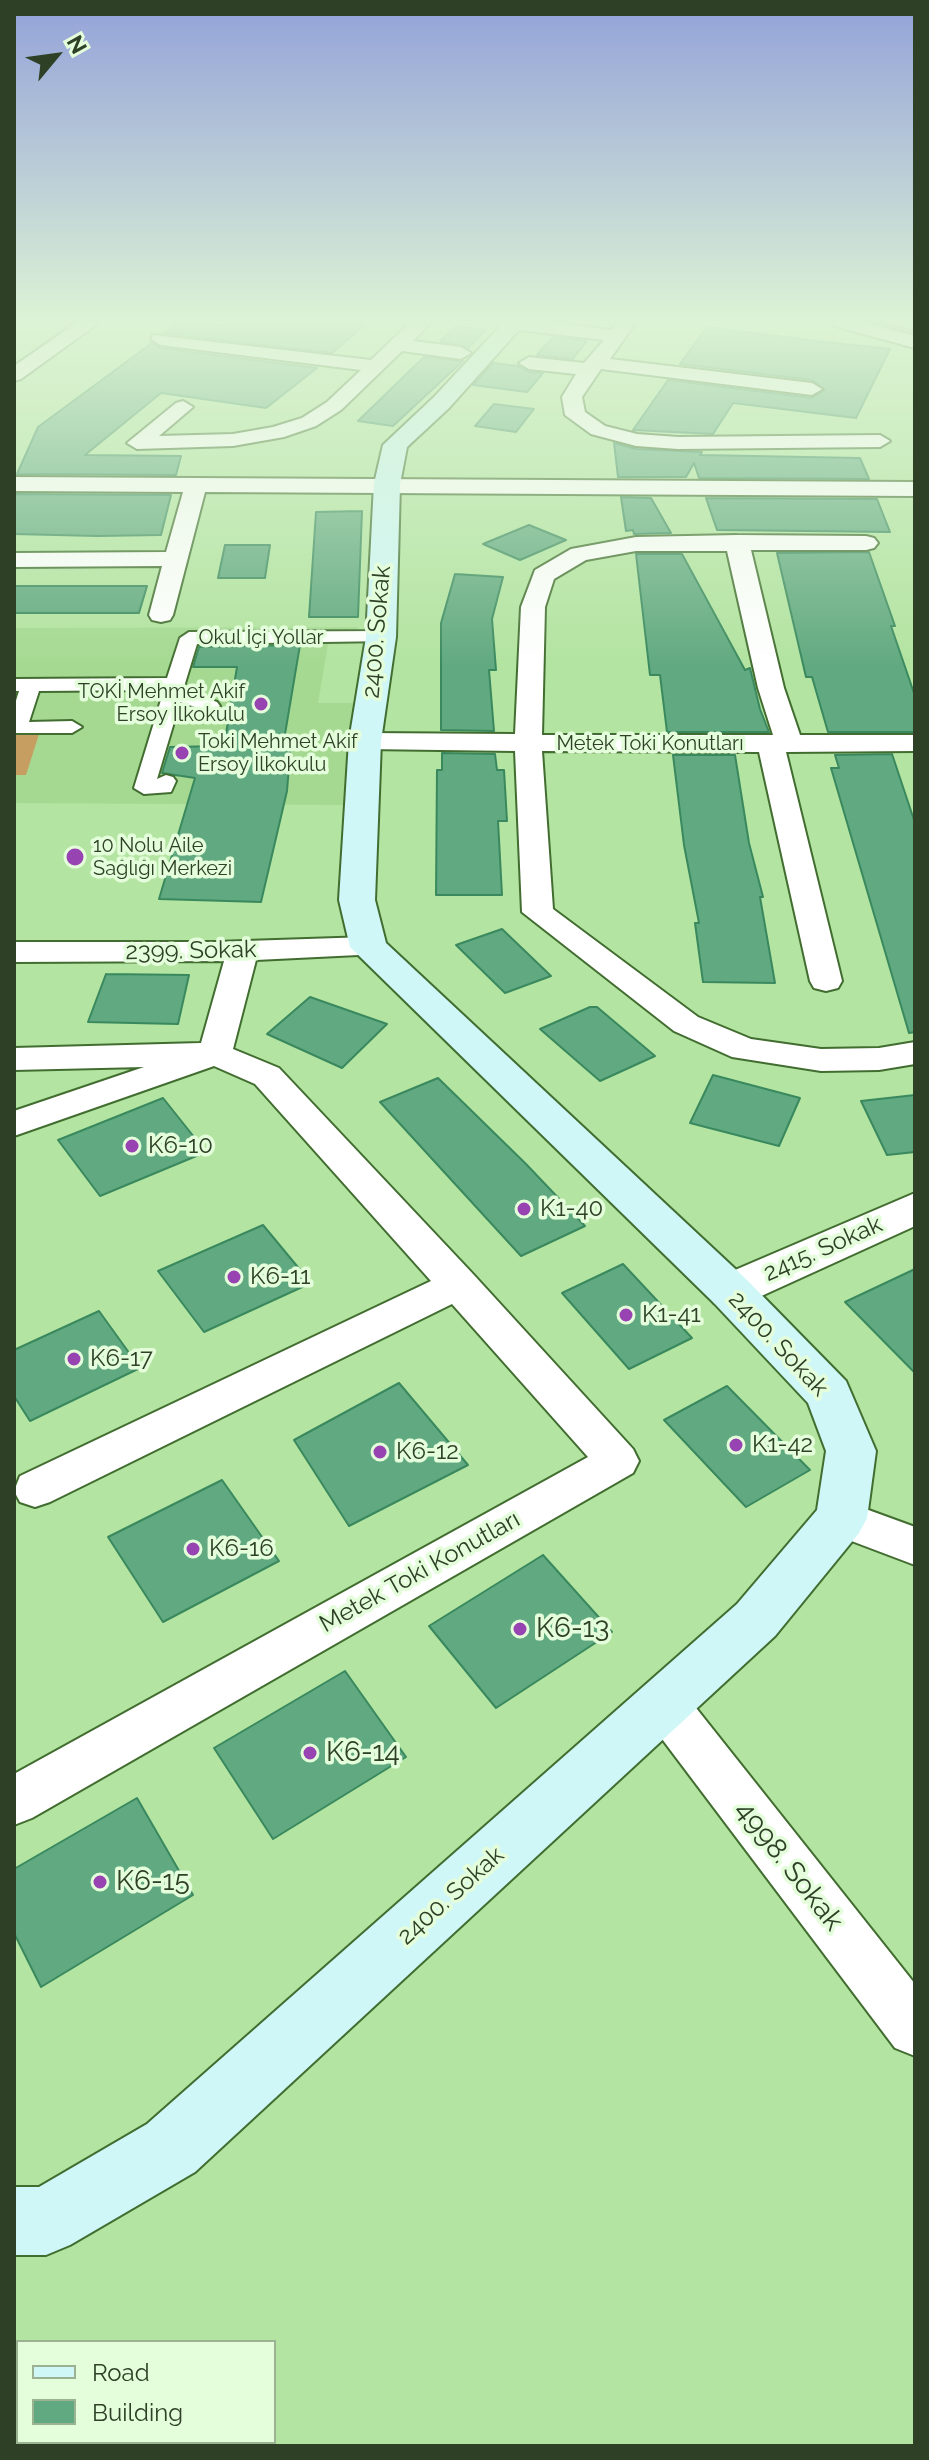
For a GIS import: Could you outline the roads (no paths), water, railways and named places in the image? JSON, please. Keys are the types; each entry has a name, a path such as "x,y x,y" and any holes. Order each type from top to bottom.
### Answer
{"main road":[{"name":"2400. Sokak","path":"14,2221 46,2221 171,2148 756,1620 841,1518 851,1451 829,1394 730,1291 368,947 357,900 365,741 381,637 387,484 395,445 404,437"}],"street":[{"path":"145,437 137,443 253,437"},
{"path":"624,437 678,443 880,441"},
{"path":"14,484 915,489"},
{"path":"161,615 196,484"},
{"name":"Metek Toki Konutları","path":"737,542 771,688 826,981"},
{"name":"Metek Toki Konutları","path":"866,543 636,544 579,554 543,575 533,607 528,743 538,912 686,1024 744,1049 821,1060 879,1059 915,1053"},
{"path":"14,560 176,559"},
{"name":"Okul İçi Yollar","path":"166,781 164,788 144,788 189,638 381,637"},
{"path":"72,727 17,728 23,685 174,689 210,706"},
{"name":"Metek Toki Konutları","path":"365,741 915,743"},
{"name":"2399. Sokak","path":"14,952 368,947"},
{"path":"14,1124 215,1054 243,950"},
{"name":"Metek Toki Konutları","path":"14,1059 215,1054 267,1076 618,1461 14,1801"},
{"name":"2415. Sokak","path":"730,1291 915,1208"},
{"path":"35,1489 459,1284"},
{"path":"841,1518 915,1546"},
{"name":"4998. Sokak","path":"664,1704 915,2028"}],"place":[{"name":"TOKİ Mehmet Akif Ersoy İlkokulu","path":"261,704"},
{"name":"Toki Mehmet Akif Ersoy İlkokulu","path":"182,753"},
{"name":"10 Nolu Aile Sağlığı Merkezi","path":"75,857"},
{"name":"K6-10","path":"132,1146"},
{"name":"K1-40","path":"524,1209"},
{"name":"K6-11","path":"234,1277"},
{"name":"K1-41","path":"626,1315"},
{"name":"K6-17","path":"74,1359"},
{"name":"K1-42","path":"736,1445"},
{"name":"K6-12","path":"380,1452"},
{"name":"K6-16","path":"193,1549"},
{"name":"K6-13","path":"520,1629"},
{"name":"K6-14","path":"310,1753"},
{"name":"K6-15","path":"100,1882"}]}
